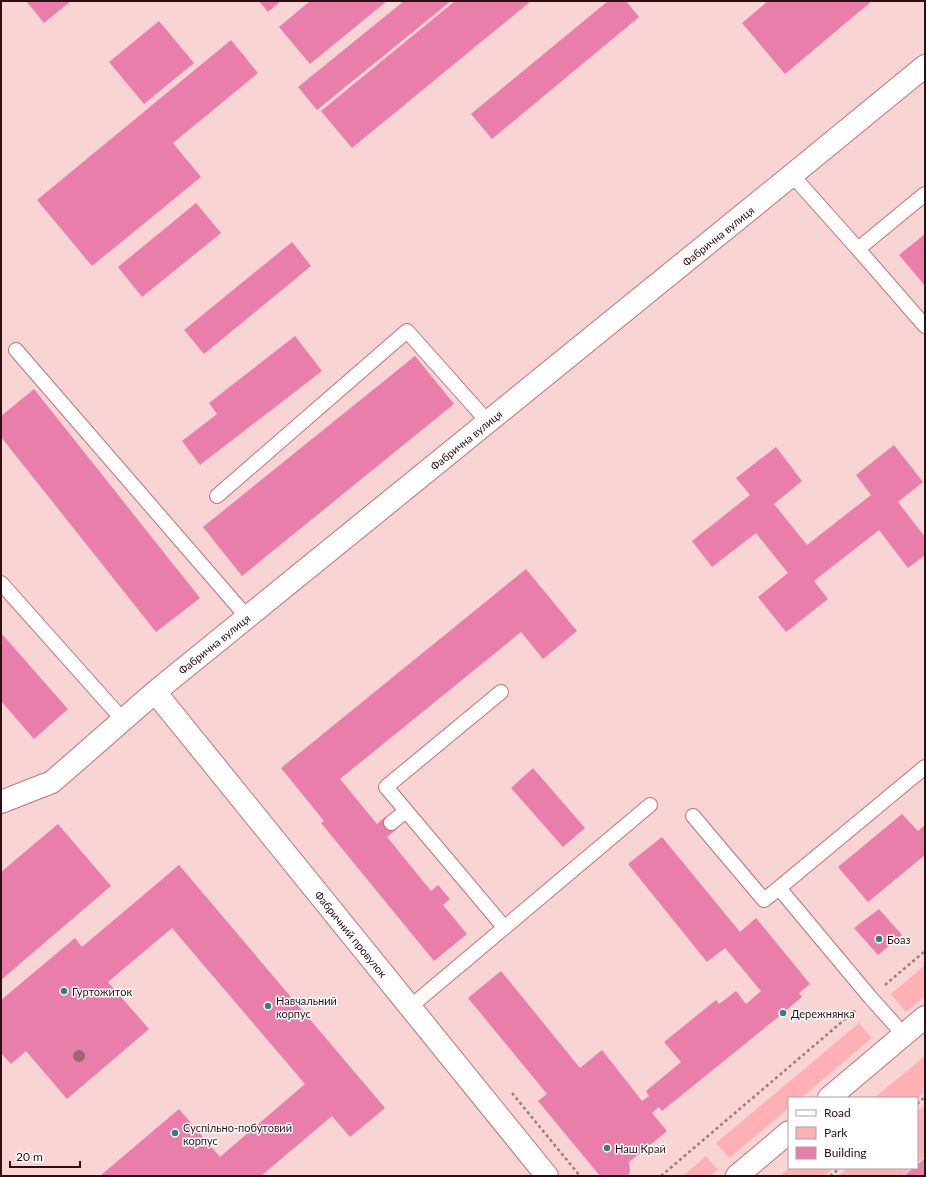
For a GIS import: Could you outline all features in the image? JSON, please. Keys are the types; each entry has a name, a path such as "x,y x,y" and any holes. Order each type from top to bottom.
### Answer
{"street":[{"name":"Фабрична вулиця","path":"1,802 52,782 155,692 925,66"},
{"name":"Фабричний провулок","path":"155,692 547,1176"},
{"path":"830,1097 925,1017"},
{"path":"737,1176 788,1133"}],"lane":[{"path":"792,175 925,326"},
{"path":"858,249 925,194"},
{"path":"217,496 407,331 488,422"},
{"path":"16,350 247,617"},
{"path":"1,583 123,720"},
{"path":"501,692 386,787 504,927"},
{"path":"693,816 764,900 925,767"},
{"path":"410,1007 650,805"},
{"path":"390,823 406,811"},
{"path":"779,888 870,997 904,1035"}],"path":[{"path":"661,1176 925,951"},
{"path":"830,1176 839,1169"}],"green space":[{"path":"925,965 925,996 906,1012 891,994"},
{"path":"859,1023 872,1038 802,1097 788,1097 788,1109 729,1158 716,1143"},
{"path":"925,1056 925,1092 918,1098 875,1097"},
{"path":"925,1105 925,1156 918,1162 918,1110"},
{"path":"706,1156 718,1170 710,1176 683,1176"},
{"path":"789,1169 833,1169 824,1176 780,1176"},
{"path":"847,1169 909,1169 901,1176 838,1176"}],"building":[{"path":"26,1 71,1 44,23"},
{"path":"259,1 281,1 268,12"},
{"path":"310,1 387,1 310,64 279,27"},
{"path":"404,1 451,1 317,110 298,87"},
{"path":"455,1 531,1 352,148 321,111"},
{"path":"608,1 626,1 639,17 492,139 471,114"},
{"path":"768,1 872,1 785,74 742,23"},
{"path":"159,21 194,63 144,104 109,62"},
{"path":"231,40 258,73 173,143 201,177 92,266 37,200"},
{"path":"196,203 221,233 142,297 118,267"},
{"path":"925,234 925,286 899,255"},
{"path":"292,242 311,266 204,354 184,330"},
{"path":"295,336 322,371 200,465 182,441 217,414 209,403"},
{"path":"415,356 454,404 242,576 203,527"},
{"path":"34,389 200,598 156,632 1,437 1,416"},
{"path":"894,445 923,482 898,502 925,537 925,555 908,568 879,530 814,581 828,599 786,632 758,597 788,573 756,533 712,567 692,541 750,495 736,478 776,447 802,481 774,504 807,545 871,495 856,475"},
{"path":"526,569 577,631 543,659 521,632 340,779 377,824 385,817 396,830 387,837 431,891 438,885 450,899 443,905 467,934 434,961 321,823 324,821 281,768"},
{"path":"1,633 68,709 34,739 1,701"},
{"path":"533,768 585,828 563,847 511,788"},
{"path":"902,814 918,831 925,825 925,855 868,902 838,867"},
{"path":"58,824 111,886 1,980 1,872"},
{"path":"662,837 740,932 756,918 810,984 799,993 802,997 783,1013 662,1111 659,1107 652,1113 667,1131 629,1162 630,1172 628,1176 600,1176 538,1101 547,1094 468,998 501,971 580,1068 602,1050 642,1101 649,1096 646,1091 681,1062 664,1042 716,1000 719,1004 736,991 746,1004 761,991 725,948 707,962 628,864"},
{"path":"179,865 385,1108 350,1137 332,1116 261,1176 100,1176 179,1109 220,1157 305,1084 172,928 108,982 149,1029 67,1099 26,1051 11,1064 1,1053 1,1000 75,938 82,947"},
{"path":"879,909 902,935 878,955 854,928"},
{"path":"925,1158 925,1176 904,1176 912,1169 918,1169 918,1164"}],"place":[{"name":"Боаз","path":"879,939"},
{"name":"Гуртожиток","path":"64,991"},
{"name":"Навчальний корпус","path":"268,1006"},
{"name":"Дережнянка","path":"783,1013"},
{"name":"Суспільно-побутовий корпус","path":"175,1133"},
{"name":"Наш Край","path":"607,1148"}]}
